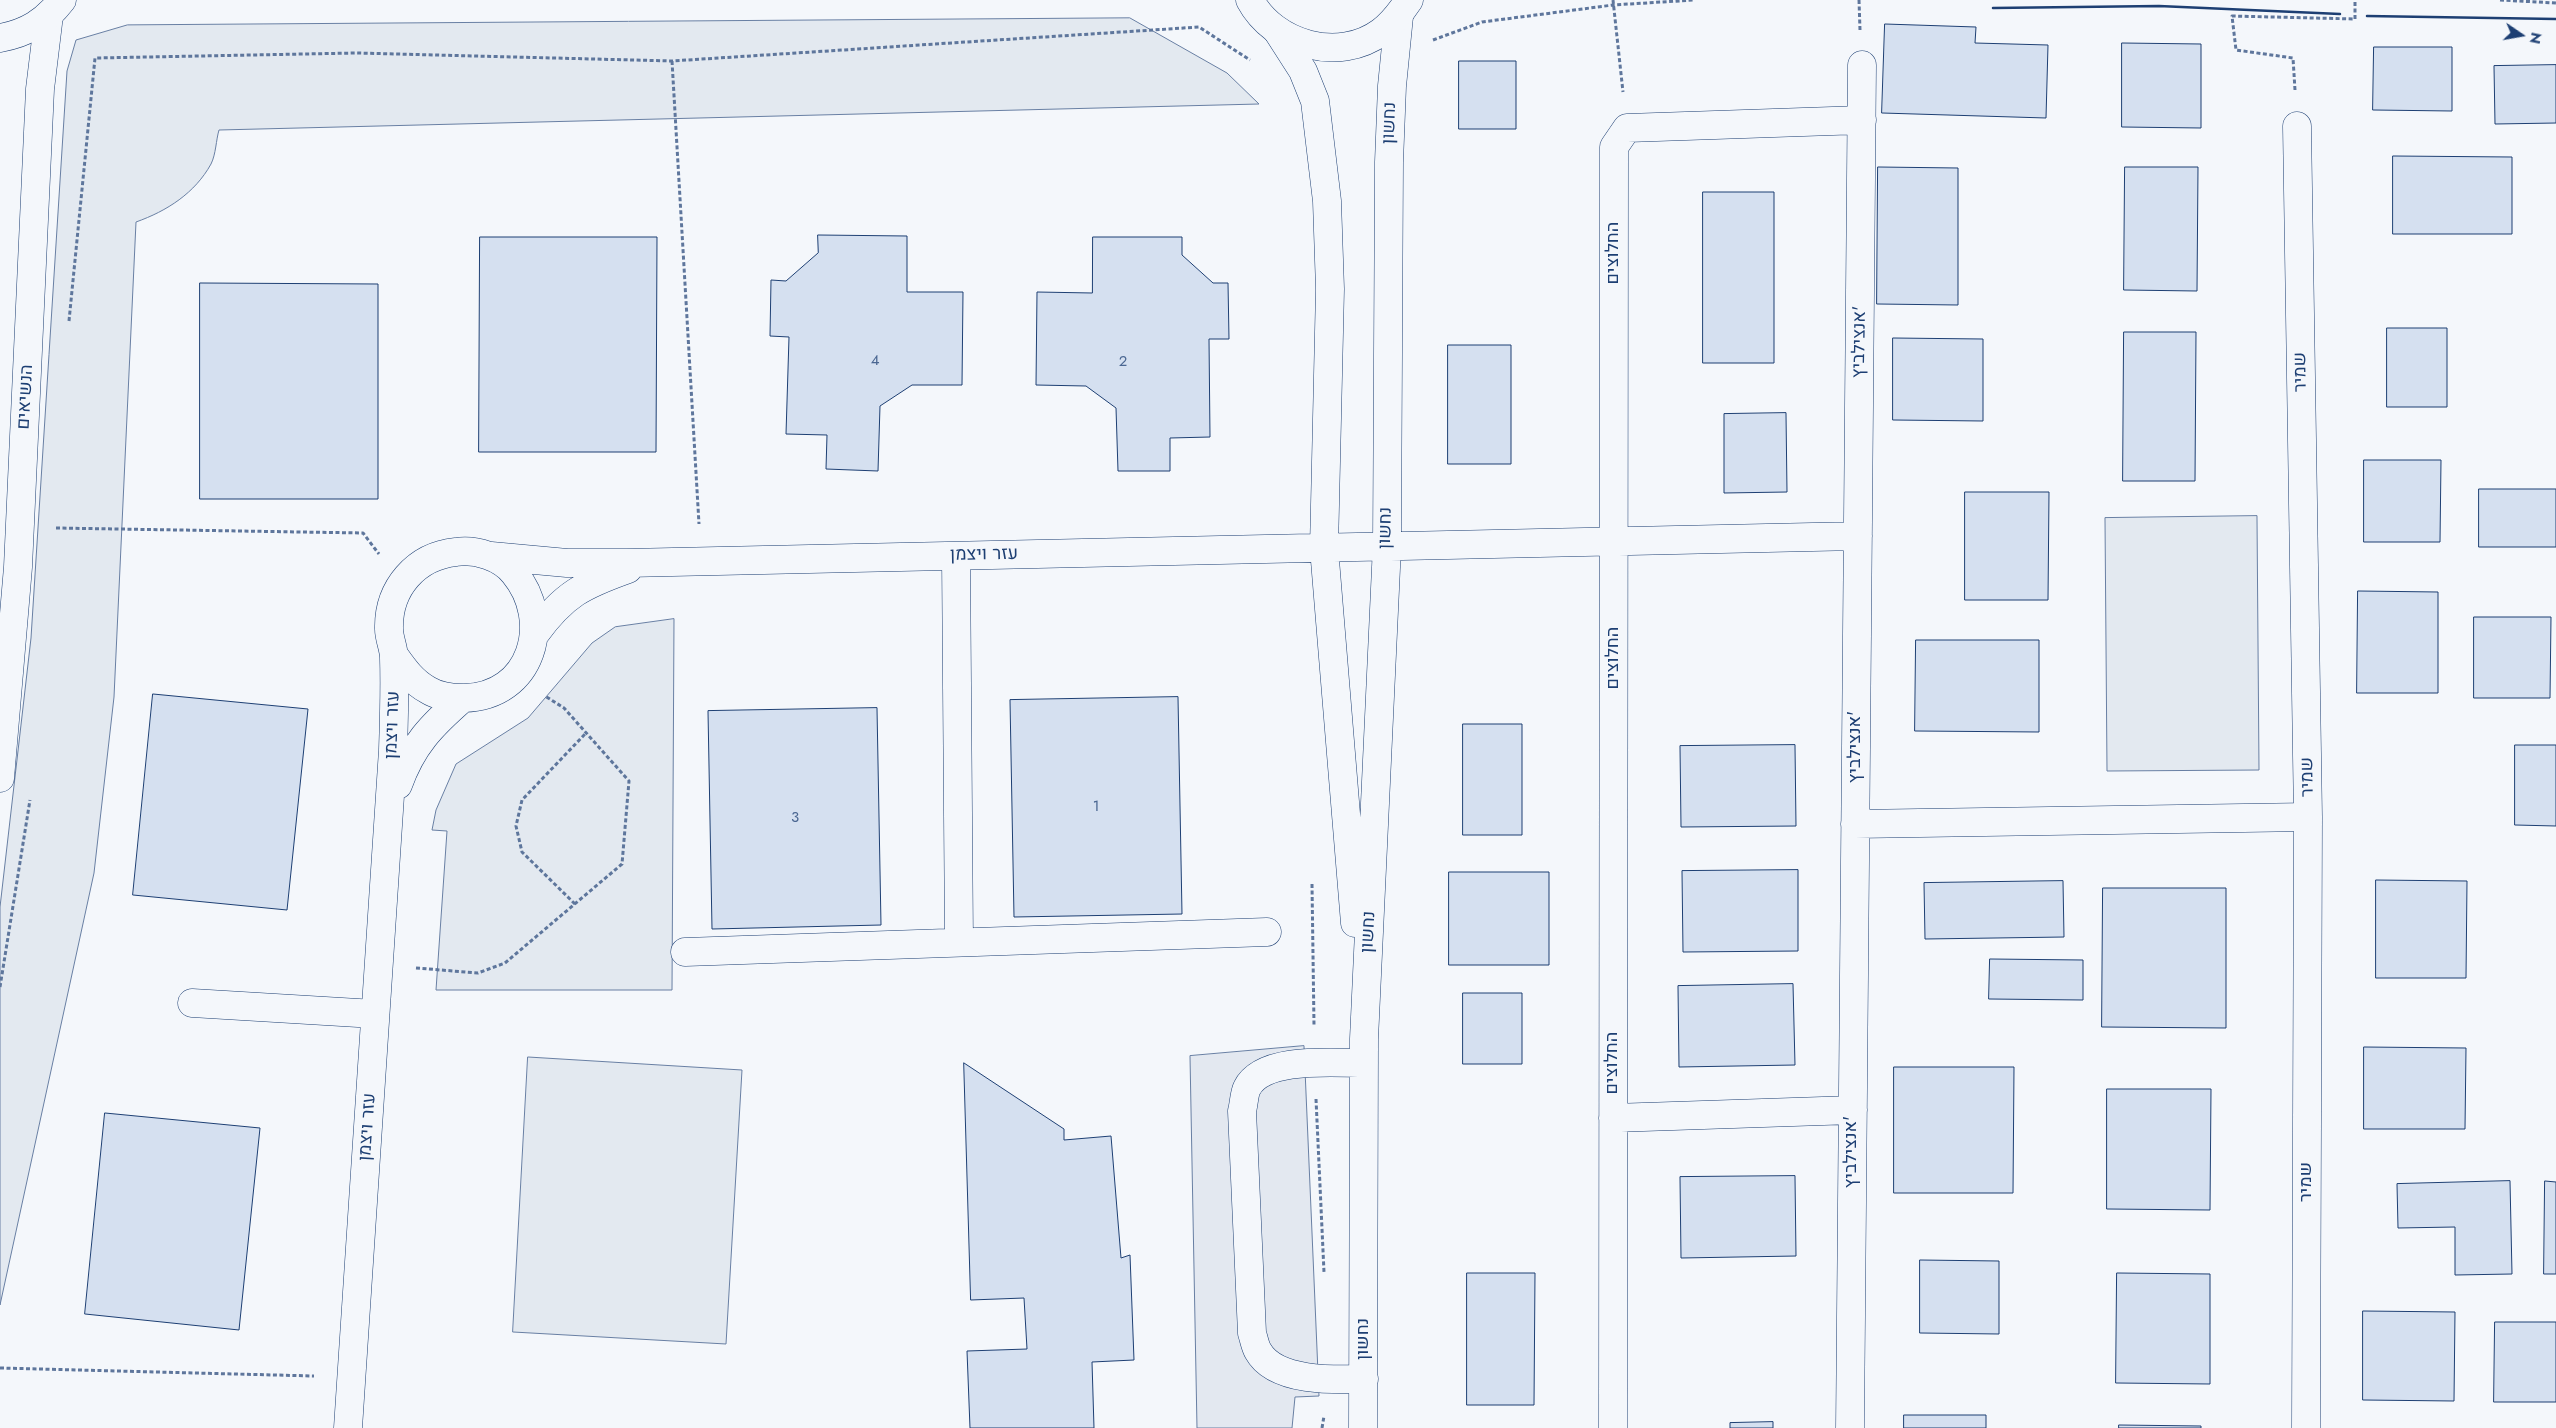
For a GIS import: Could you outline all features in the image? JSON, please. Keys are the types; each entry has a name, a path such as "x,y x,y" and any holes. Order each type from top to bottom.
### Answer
{"street":[{"path":"1248,2 1278,32 1314,46 1332,48 1357,43 1380,33 1408,5"},
{"path":"0,38 34,27 59,4"},
{"name":"הנשיאים","path":"0,778 18,568 40,89 59,4"},
{"name":"נחשון","path":"1363,1428 1364,1051 1386,546 1389,162 1392,86 1408,5"},
{"name":"נחשון","path":"1278,32 1303,71 1315,101 1327,201 1330,289 1324,548 1364,1051"},
{"name":"אנצילביץ'","path":"1850,1428 1862,65"},
{"path":"1627,128 1862,120"},
{"name":"שמיר","path":"2297,126 2308,817 2306,1428"},
{"name":"החלוצים","path":"1613,1428 1614,147 1627,128"},
{"name":"עזר ויצמן","path":"491,556 567,563 644,563 1858,536"},
{"path":"466,550 491,556 512,570 527,588 534,610 535,634 528,657 516,676 497,690 475,698 451,698 428,691 409,676 394,655 388,631 390,605 401,583 419,565 442,553 466,550"},
{"path":"956,556 960,942"},
{"name":"עזר ויצמן","path":"535,634 552,611 576,590 644,563"},
{"name":"עזר ויצמן","path":"348,1428 393,750 394,655"},
{"name":"עזר ויצמן","path":"388,825 398,784 411,753 430,728 463,698"},
{"path":"1855,824 2308,817"},
{"path":"685,952 1267,932"},
{"path":"192,1004 375,1014"},
{"path":"1364,1051 1314,1063 1282,1066 1263,1072 1247,1087 1242,1111 1252,1333 1258,1352 1272,1364 1300,1377 1329,1381 1364,1379"},
{"path":"1613,1118 1853,1110"}],"path":[{"path":"1613,0 1627,128"},
{"path":"1426,42 1482,22 1613,6 1694,0"},
{"path":"2297,126 2293,58 2236,50 2232,16 2354,19 2355,0"},
{"path":"2500,0 2556,3"},
{"path":"68,324 95,58 357,53 672,61 1199,27 1257,64"},
{"path":"672,61 701,562"},
{"path":"48,528 363,533 401,583"},
{"path":"378,966 478,972 505,963 622,864 629,781 564,708 516,676"},
{"path":"575,904 522,852 516,826 522,800 586,733"},
{"path":"0,987 32,792"},
{"path":"1312,875 1314,1063 1324,1281"},
{"path":"0,1368 352,1377"},
{"path":"1322,1428 1329,1381"}],"shaded area":[{"path":"1130,18 1227,73 1259,104 219,130 213,160 197,184 179,200 159,212 136,222 114,697 94,873 0,1305 0,907 31,638 67,71 76,40 127,25"},
{"path":"2257,516 2259,770 2107,771 2105,518"},
{"path":"674,619 672,990 436,990 447,831 432,830 436,810 456,764 528,718 592,643 615,627"},
{"path":"1304,1046 1319,1396 1295,1397 1292,1428 1197,1428 1190,1056"},
{"path":"528,1057 742,1070 726,1344 513,1332"}],"building":[{"path":"1885,24 1976,27 1975,43 2048,45 2046,118 1882,113"},
{"path":"2122,43 2201,44 2201,128 2122,127"},
{"path":"2374,47 2452,47 2452,111 2373,110"},
{"path":"1459,61 1516,61 1516,129 1459,129"},
{"path":"2556,65 2556,123 2495,124 2494,66"},
{"path":"2393,156 2512,157 2512,234 2393,234"},
{"path":"1878,167 1958,168 1958,305 1877,304"},
{"path":"2125,167 2198,167 2197,291 2124,290"},
{"path":"1703,192 1774,192 1774,363 1703,363"},
{"path":"818,235 907,236 907,292 963,292 962,385 912,385 880,406 878,471 826,469 827,435 786,434 789,337 770,336 771,280 786,281 818,253"},
{"path":"480,237 657,237 656,452 479,452"},
{"path":"1093,237 1182,237 1182,255 1213,283 1228,283 1229,339 1209,339 1210,437 1170,438 1170,471 1118,471 1116,408 1086,386 1036,385 1037,292 1092,293"},
{"path":"200,283 378,284 378,499 200,499"},
{"path":"2387,328 2447,328 2447,407 2387,407"},
{"path":"2124,332 2196,332 2195,481 2123,481"},
{"path":"1893,338 1983,339 1983,421 1893,420"},
{"path":"1448,345 1511,345 1511,464 1448,464"},
{"path":"1786,413 1787,492 1724,493 1724,414"},
{"path":"2364,460 2441,460 2440,542 2364,542"},
{"path":"2479,489 2556,489 2556,547 2479,547"},
{"path":"1965,492 2049,492 2048,600 1965,600"},
{"path":"2358,591 2438,592 2438,693 2357,693"},
{"path":"2474,617 2551,617 2550,698 2474,698"},
{"path":"1916,640 2039,640 2039,732 1915,731"},
{"path":"153,694 308,709 287,910 133,895"},
{"path":"1178,697 1182,914 1014,917 1010,700"},
{"path":"877,708 881,925 712,929 708,711"},
{"path":"1463,724 1522,724 1522,835 1463,835"},
{"path":"1795,745 1796,826 1681,827 1680,746"},
{"path":"2515,745 2556,745 2556,826 2515,825"},
{"path":"1798,870 1798,951 1683,952 1682,871"},
{"path":"1449,872 1549,872 1549,965 1449,965"},
{"path":"2376,880 2467,881 2466,978 2376,978"},
{"path":"2063,881 2064,937 1925,939 1924,883"},
{"path":"2103,888 2226,888 2226,1028 2102,1027"},
{"path":"1990,959 2083,960 2083,1000 1989,999"},
{"path":"1793,984 1795,1065 1679,1067 1678,986"},
{"path":"1463,993 1522,993 1522,1064 1463,1064"},
{"path":"2364,1047 2466,1048 2465,1129 2364,1129"},
{"path":"964,1063 1064,1129 1064,1140 1111,1136 1121,1258 1130,1255 1134,1360 1092,1362 1094,1428 970,1428 967,1351 1027,1349 1024,1298 971,1300"},
{"path":"1894,1067 2014,1067 2013,1193 1894,1193"},
{"path":"2107,1089 2211,1089 2210,1210 2107,1209"},
{"path":"105,1113 260,1128 239,1330 85,1314"},
{"path":"1795,1176 1796,1256 1681,1258 1680,1177"},
{"path":"2510,1181 2512,1274 2455,1275 2455,1227 2398,1228 2397,1184"},
{"path":"2545,1181 2556,1182 2556,1274 2544,1274"},
{"path":"1920,1260 1999,1261 1999,1334 1920,1333"},
{"path":"1467,1273 1535,1273 1534,1405 1467,1405"},
{"path":"2117,1273 2210,1274 2210,1384 2116,1383"},
{"path":"2363,1311 2455,1312 2454,1401 2363,1400"},
{"path":"2495,1322 2556,1322 2556,1402 2494,1402"},
{"path":"1904,1415 1986,1415 1986,1428 1904,1428"},
{"path":"1773,1422 1773,1428 1730,1428 1730,1423"},
{"path":"2119,1425 2201,1426 2201,1428 2119,1428"}],"wall":[{"path":"1993,8 2159,6 2340,14"},
{"path":"2367,16 2556,19"}]}
